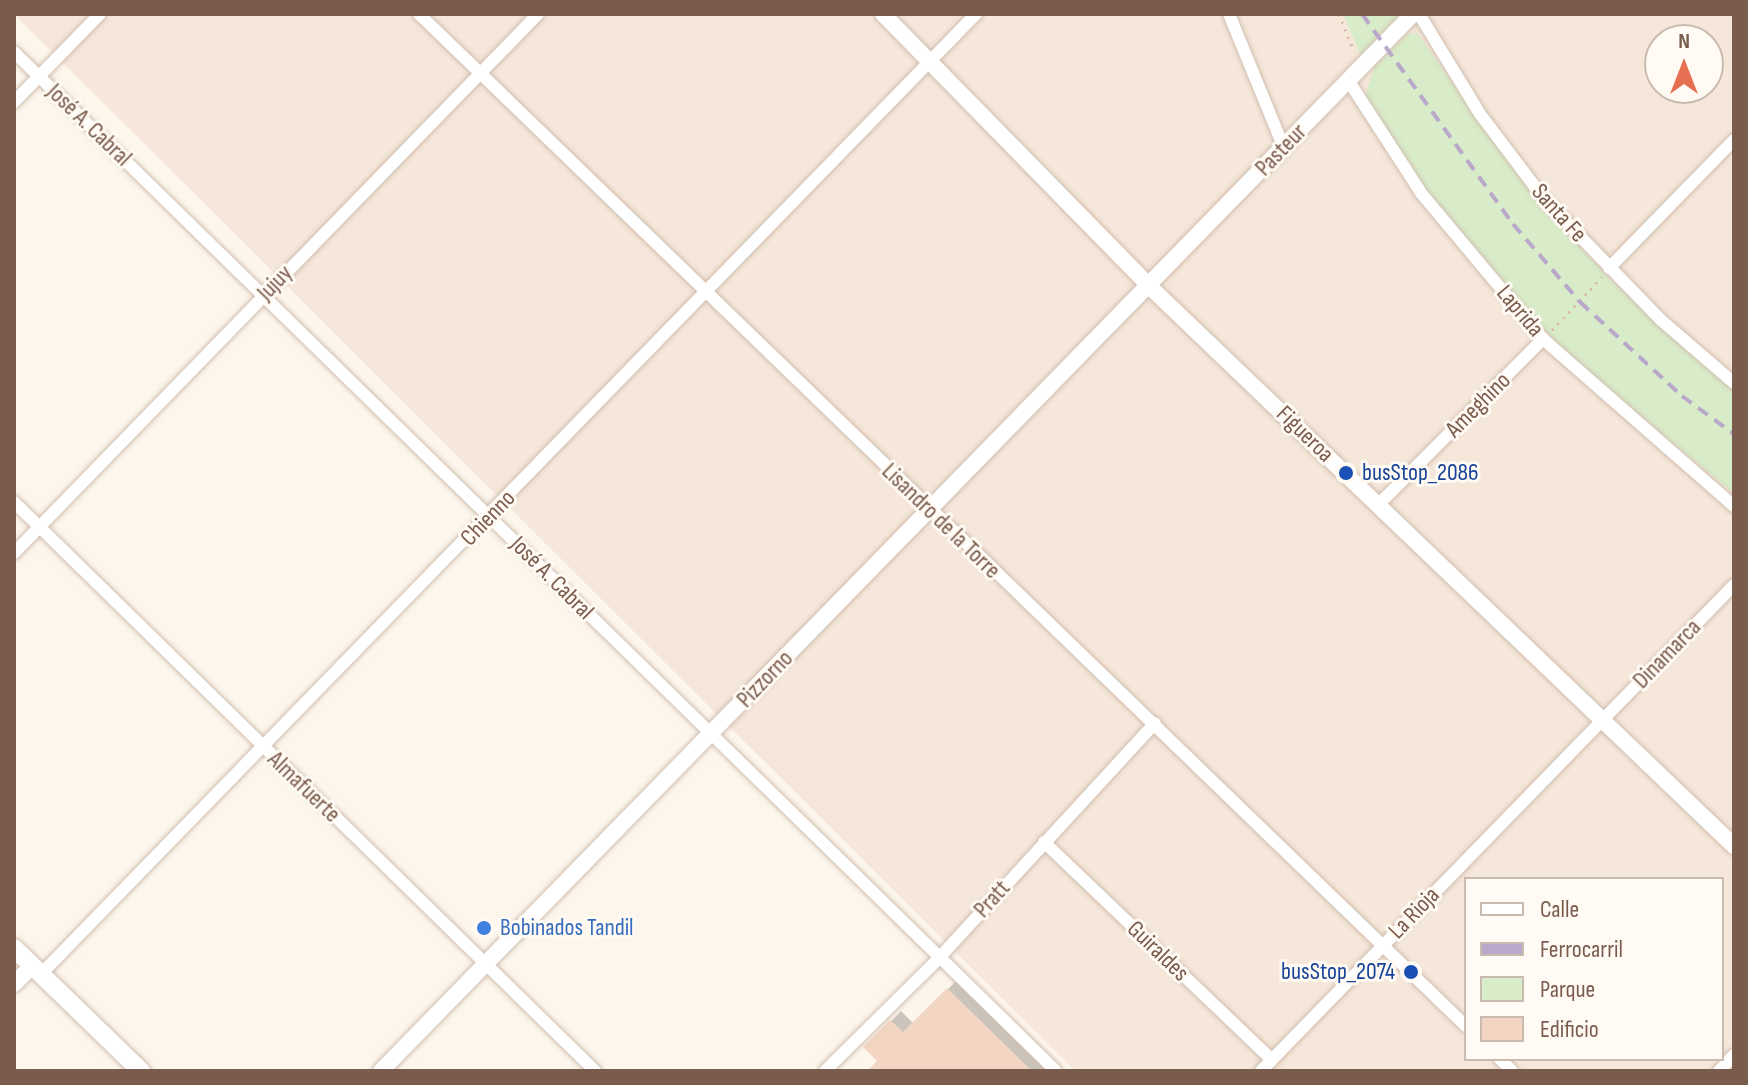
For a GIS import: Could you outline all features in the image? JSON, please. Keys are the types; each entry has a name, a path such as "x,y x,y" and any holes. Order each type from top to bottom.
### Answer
{"main road":[{"path":"14,948 141,1071"}],"street":[{"path":"14,102 100,14"},
{"name":"Lisandro de la Torre","path":"419,14 478,74 707,288 929,512 1155,723 1464,1024"},
{"name":"Jujuy","path":"14,553 538,14"},
{"name":"Figueroa","path":"883,14 1149,286 1379,504 1600,722 1734,846"},
{"name":"Chienno","path":"14,984 37,969 265,749 707,288 976,14"},
{"path":"1229,14 1284,148"},
{"name":"Pasteur","path":"1149,286 1416,14"},
{"name":"Santa Fe","path":"1416,14 1489,126 1545,200 1609,268 1734,383"},
{"name":"José A. Cabral","path":"14,52 1056,1071"},
{"name":"Laprida","path":"1355,74 1421,193 1543,339 1734,506"},
{"path":"1609,268 1734,140"},
{"name":"Pizzorno","path":"381,1071 1149,286"},
{"name":"Ameghino","path":"1379,504 1543,339"},
{"name":"Almafuerte","path":"14,502 595,1071"},
{"name":"Dinamarca","path":"1600,722 1734,585"},
{"name":"La Rioja","path":"1261,1071 1600,722"},
{"name":"Pratt","path":"825,1071 939,958 1155,723"},
{"name":"Guiraldes","path":"1044,842 1272,1060"},
{"path":"1719,1071 1734,1055"}],"path":[{"path":"1339,14 1355,74"},
{"path":"1543,339 1609,268"}],"shaded area":[{"path":"14,14 1734,14 1734,1071 1075,1071"}],"green space":[{"path":"1343,14 1403,14 1361,56"},
{"path":"1417,33 1536,200 1615,284 1734,388 1734,494 1561,349 1427,191 1365,95 1375,65 1408,34"}],"building":[{"path":"947,988 1032,1071 867,1071 877,1061 863,1047 890,1020 903,1032"}],"railway":[{"path":"1362,14 1513,224 1580,302 1682,396 1734,434"}],"place":[{"name":"busStop_2086","path":"1346,473"},
{"name":"Bobinados Tandil","path":"484,928"},
{"name":"busStop_2074","path":"1411,972"}]}
